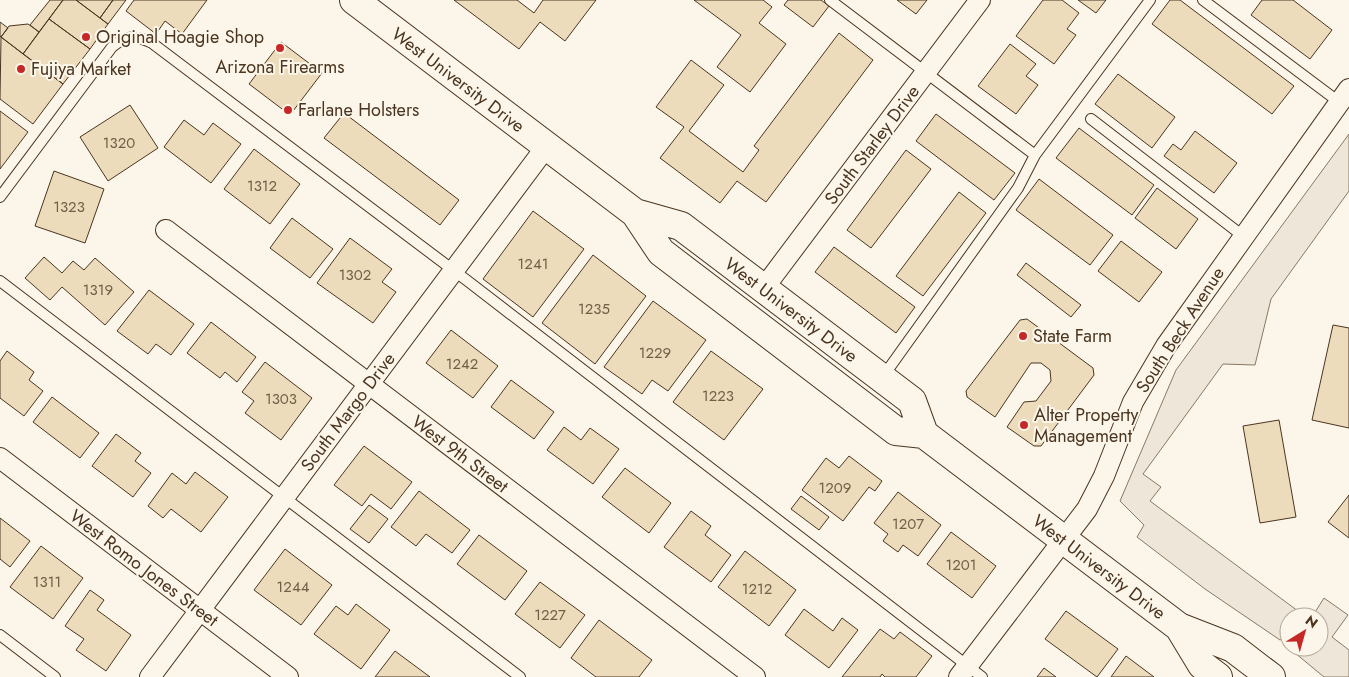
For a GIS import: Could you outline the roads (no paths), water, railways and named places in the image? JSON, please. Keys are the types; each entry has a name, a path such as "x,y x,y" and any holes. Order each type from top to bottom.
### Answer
{"main road":[{"name":"West University Drive","path":"354,0 635,213 660,252 896,431 924,434 1179,627 1233,648 1271,677"},
{"name":"West University Drive","path":"635,213 680,226 912,401 924,434"},
{"name":"West University Drive","path":"1179,627 1202,664 1218,677"}],"street":[{"name":"South Starley Drive","path":"763,289 980,0"},
{"name":"South Beck Avenue","path":"970,673 1087,509 1104,476 1133,402 1166,346 1344,95"},
{"name":"South Margo Drive","path":"150,677 546,146"},
{"name":"West 9th Street","path":"166,230 754,677"},
{"name":"West Romo Jones Street","path":"0,458 288,677"}],"lane":[{"path":"830,0 1035,155"},
{"path":"881,378 1018,188 1035,155 1150,0"},
{"path":"1203,0 1344,95"},
{"path":"0,197 112,47 120,40 132,36 152,43 453,270 970,673"},
{"path":"1092,119 1243,236"},
{"path":"0,281 520,677"},
{"path":"0,635 55,677"}],"place":[{"name":"Original Hoagie Shop","path":"86,37"},
{"name":"Arizona Firearms","path":"280,48"},
{"name":"Fujiya Market","path":"21,69"},
{"name":"Farlane Holsters","path":"288,110"},
{"name":"State Farm","path":"1023,336"},
{"name":"Alter Property Management","path":"1024,425"}]}
